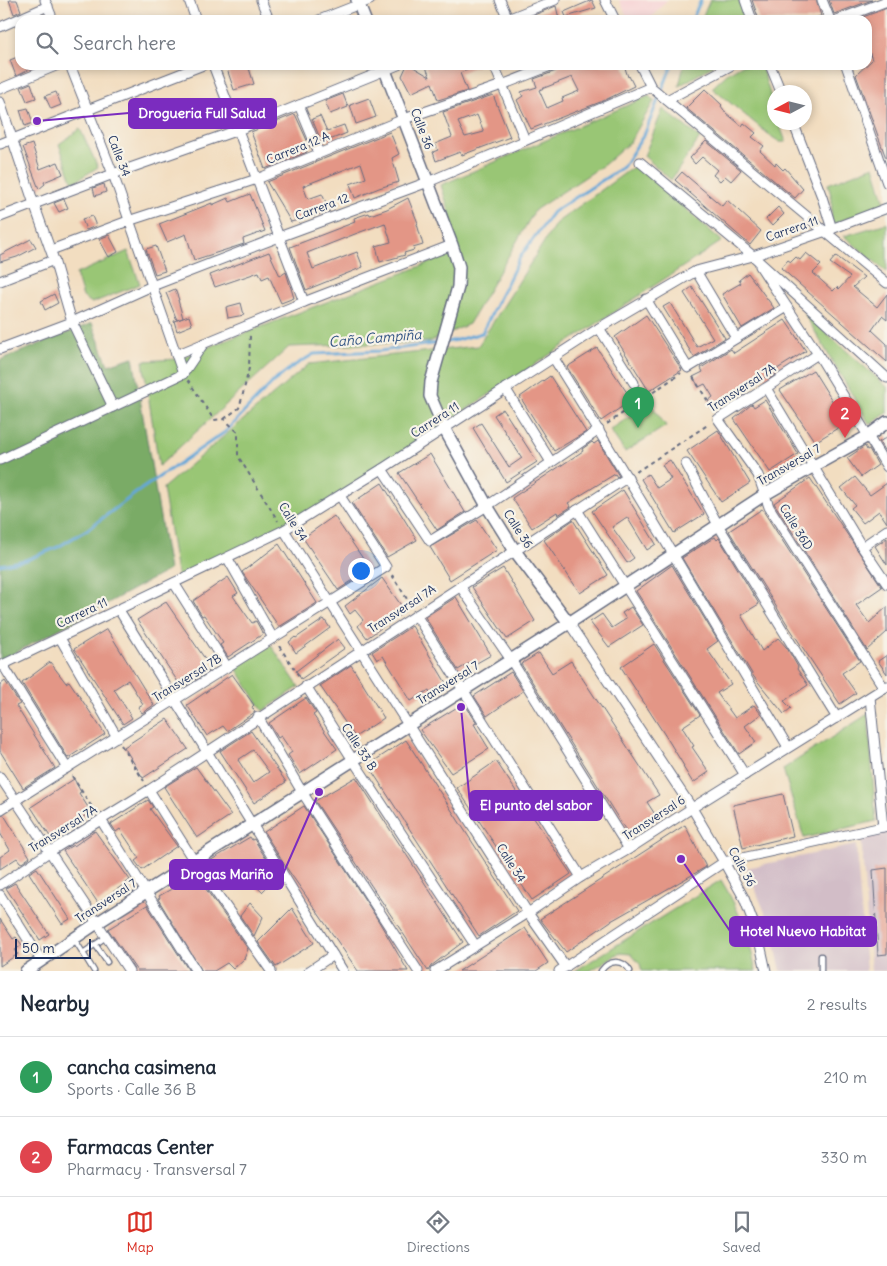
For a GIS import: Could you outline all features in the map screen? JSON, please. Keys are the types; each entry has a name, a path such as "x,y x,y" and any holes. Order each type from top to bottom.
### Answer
{"street":[{"path":"189,0 194,15"},
{"path":"261,0 267,15"},
{"path":"500,0 505,15"},
{"path":"516,15 555,0"},
{"path":"604,0 612,15"},
{"path":"745,0 750,15"},
{"path":"822,0 828,15"},
{"path":"330,15 362,1 364,15"},
{"path":"850,15 887,1"},
{"path":"22,15 47,3 51,15"},
{"path":"0,26 15,19"},
{"path":"0,89 46,70"},
{"name":"Calle 34","path":"72,70 113,174 183,374"},
{"path":"0,144 190,70"},
{"path":"216,70 304,302"},
{"path":"0,217 113,174 238,130 379,70"},
{"name":"Calle 36","path":"385,70 459,267 458,287 431,382 430,396 444,428 487,506 515,551 569,623 692,808 724,862 748,908 758,936 766,971"},
{"path":"496,70 525,140"},
{"name":"Carrera 12 A","path":"51,250 128,221 257,178 404,119 540,70"},
{"path":"643,70 653,88 829,230 887,283"},
{"path":"666,98 722,70"},
{"path":"772,70 778,85"},
{"path":"848,70 887,183"},
{"name":"Carrera 12","path":"0,349 72,322 152,286 279,236 428,182 653,88"},
{"path":"0,102 51,250 72,322 114,407"},
{"path":"299,105 319,153"},
{"path":"796,130 822,197 829,230"},
{"path":"640,162 753,256 887,378"},
{"name":"Carrera 11","path":"1,666 228,559 284,530 340,496 599,328 696,271 753,256 887,208"},
{"path":"176,355 304,302 452,245"},
{"path":"753,256 818,354 887,467"},
{"path":"0,281 54,260"},
{"path":"696,271 736,338"},
{"path":"646,299 688,368 787,307"},
{"path":"599,328 634,383"},
{"path":"0,460 183,374 204,343"},
{"name":"Transversal 7A","path":"718,419 818,354"},
{"path":"553,357 628,477 788,747"},
{"path":"505,388 551,462"},
{"path":"766,388 862,547 887,584"},
{"name":"Calle 36D","path":"718,419 758,475 769,507 885,687"},
{"name":"Transversal 7","path":"26,971 145,892 569,623 764,495 868,436 887,422"},
{"path":"382,469 430,541 487,506 599,430"},
{"path":"686,464 718,525 837,718"},
{"name":"Transversal 7A","path":"0,885 149,790 628,477"},
{"path":"340,496 386,567"},
{"path":"578,510 745,775"},
{"name":"Calle 34","path":"284,530 563,969"},
{"path":"862,547 887,530"},
{"path":"228,559 273,638"},
{"name":"Transversal 7B","path":"0,810 386,567"},
{"path":"174,583 227,667"},
{"path":"460,586 511,660 629,849"},
{"path":"119,610 343,971"},
{"path":"416,614 582,877"},
{"path":"60,638 117,737"},
{"path":"1,666 67,768"},
{"name":"Calle 33 B","path":"306,686 475,945"},
{"name":"Transversal 6","path":"435,971 885,687"},
{"path":"563,969 724,862 885,826 870,698"},
{"path":"258,717 302,792 418,971"},
{"path":"0,777 129,971"},
{"path":"149,790 194,861 271,971"},
{"path":"101,820 196,971"},
{"path":"0,895 41,960"},
{"path":"309,971 333,955"}],"lane":[{"path":"82,953 106,937"},
{"path":"74,938 94,971"},
{"path":"96,944 107,962"},
{"path":"821,956 821,971"},
{"path":"601,971 608,964 617,962 626,965 630,971"}],"path":[{"path":"225,420 239,408 241,403 249,368 249,337 255,322"},
{"path":"599,430 688,368 718,419"},
{"name":"Calle 34","path":"183,374 214,420 225,420 238,432 238,456 284,530"},
{"name":"Transversal 7A","path":"628,477 718,419"},
{"path":"386,567 416,614"},
{"path":"273,638 306,686"},
{"path":"117,737 149,790"},
{"path":"67,768 101,820"}],"shaded area":[{"path":"619,0 667,0 654,15 626,15"},
{"path":"887,830 887,971 871,971 861,836"},
{"path":"856,845 866,971 781,971 770,924 746,868"}],"green space":[{"path":"710,0 739,0 744,15 703,15"},
{"path":"683,70 706,70 679,86"},
{"path":"734,70 763,70 767,85 767,130 782,130 786,142 780,142 772,137 712,88"},
{"path":"649,96 654,101 630,142 605,164 535,210 469,324 429,342 289,347 159,466 143,361 177,359 450,255 450,214 441,185"},
{"path":"663,109 700,138 671,180 644,156"},
{"path":"80,129 98,167 73,183 59,144"},
{"path":"636,165 722,241 290,526 178,579 163,488 309,364 478,346 556,223"},
{"path":"874,166 885,203 831,225 832,199 828,184"},
{"path":"887,223 887,272 844,236"},
{"path":"128,251 140,284 92,303 83,297 76,274"},
{"path":"804,313 887,387 887,413 870,425"},
{"path":"92,323 108,365 133,357 169,570 0,661 0,360"},
{"path":"650,403 666,426 625,452 610,430"},
{"path":"271,645 299,687 263,711 236,668"},
{"path":"868,714 876,821 804,838 783,769"},
{"path":"721,880 743,924 756,971 642,971 640,964 631,954 619,953 590,971 575,971"}],"building":[{"path":"9,0 17,0 21,11 14,14"},
{"path":"592,0 596,8 573,15 565,15 564,12"},
{"path":"752,0 816,0 821,15 757,15"},
{"path":"829,0 872,0 834,14"},
{"path":"556,6 558,15 534,15"},
{"path":"887,8 887,158 856,75 861,70 872,70 872,15 868,15"},
{"path":"15,58 15,70 28,70 16,76 10,60"},
{"path":"227,70 250,70 254,84 234,90"},
{"path":"405,70 418,70 430,77 427,70 467,70 460,73 467,91 438,100 432,83 411,93 402,76"},
{"path":"556,70 626,70 634,86 603,101 531,129 517,100 523,96 521,92 537,87 534,79","holes":["572,77 579,91 562,98 563,101 547,108 539,90"]},
{"path":"31,83 36,98 27,101 21,87"},
{"path":"705,89 722,105 726,113 742,126 744,123 756,133 752,137 764,146 760,151 775,165 776,163 783,170 785,168 803,189 795,198 686,108"},
{"path":"56,92 61,105 51,109 45,96"},
{"path":"343,94 348,107 330,114 325,101"},
{"path":"493,95 510,137 462,155 460,152 436,161 433,152 438,150 435,144 452,137 443,112","holes":["477,115 484,132 465,137 458,122"]},
{"path":"369,98 376,117 356,124 350,105"},
{"path":"28,108 33,123 25,126 20,110"},
{"path":"295,114 310,147 306,149 307,152 265,169 251,132"},
{"path":"320,116 327,131 344,125 347,133 322,143 312,119"},
{"path":"390,132 399,154 392,158 399,182 355,198 350,184 366,178 361,163 303,186 308,199 322,194 330,211 291,222 267,182"},
{"path":"706,141 741,170 731,181 725,176 720,181 713,175 717,170 702,157 695,164 690,158"},
{"path":"32,144 40,169 58,162 63,174 44,182 45,184 39,189 23,147"},
{"path":"682,172 722,206 727,200 761,231 750,245 675,180"},
{"path":"104,184 106,192 95,196 93,188"},
{"path":"250,194 265,231 243,239 244,244 194,260 186,234 167,242 159,224 212,203 212,205 228,198 230,202"},
{"path":"408,198 418,223 423,245 404,253 405,255 380,262 376,246 391,242 385,223 355,234 307,253 313,269 357,252 363,267 306,290 290,247 355,222 354,218 387,209"},
{"path":"64,199 68,208 59,212 54,203"},
{"path":"778,207 784,214 772,226 766,219"},
{"path":"92,216 96,226 86,230 82,219"},
{"path":"109,235 118,252 109,257 99,239"},
{"path":"31,239 36,247 17,257 0,262 0,255"},
{"path":"156,246 165,271 155,274 146,249"},
{"path":"269,252 280,276 286,272 294,298 281,303 269,276 262,279 259,272 215,287 210,275"},
{"path":"806,253 821,265 813,273 833,291 837,287 839,289 850,277 830,263 836,256 864,277 853,287 877,307 887,294 887,320 882,316 872,330 887,344 887,362 781,268 788,260 791,262 796,257 800,260"},
{"path":"748,273 774,308 742,328 722,294 741,283 739,280"},
{"path":"692,287 725,338 694,357 663,307 670,303 697,347 713,338 684,293"},
{"path":"175,289 183,318 177,320 166,293"},
{"path":"54,294 58,303 45,310 41,301"},
{"path":"241,303 244,315 228,318 226,307"},
{"path":"646,315 682,370 649,391 615,337"},
{"path":"189,316 192,325 177,331 174,321"},
{"path":"785,320 806,351 774,371 776,374 769,379 767,376 744,391 746,394 738,398 737,396 714,411 708,401 713,397 705,384 699,387 693,377 703,372 701,368 731,349 734,353"},
{"path":"597,348 632,400 601,421 567,367"},
{"path":"813,370 846,423 815,442 780,390"},
{"path":"550,376 586,432 554,451 520,397"},
{"path":"765,400 798,454 770,472 734,419 752,404 754,407"},
{"path":"503,409 537,462 506,482 473,428 481,423 509,467 522,458 494,415"},
{"path":"718,430 750,483 721,502 687,451"},
{"path":"887,437 887,455 879,442"},
{"path":"598,441 619,476 617,477 615,474 568,503 571,507 558,515 557,512 532,528 512,498 583,451 582,449 592,442 594,444"},
{"path":"865,446 867,450 869,449 878,465 861,477 847,458"},
{"path":"430,454 465,512 437,530 399,473"},
{"path":"670,460 704,514 674,533 641,479 648,474 657,488 671,479 662,465"},
{"path":"855,477 870,495 887,483 887,523 879,511 863,523 851,508 855,505 841,488"},
{"path":"810,478 882,587 856,605 869,623 887,607 887,632 867,650 774,503"},
{"path":"382,483 417,540 387,557 352,503"},
{"path":"623,490 656,544 647,550 627,517 612,527 634,558 627,563 592,511"},
{"path":"762,509 860,661 842,673 856,693 840,704 729,531"},
{"path":"334,516 370,569 338,590 303,538"},
{"path":"477,520 497,550 450,580 430,547"},
{"path":"573,520 608,575 580,593 544,540"},
{"path":"715,537 717,540 719,538 759,604 741,615 762,651 778,638 787,648 798,667 797,669 808,685 784,701 791,708 784,714 754,677 682,558"},
{"path":"887,538 887,565 875,546"},
{"path":"279,544 317,603 279,627 242,572"},
{"path":"672,565 718,641 707,649 731,684 717,693 735,718 754,705 761,714 745,726 756,742 739,754 636,591"},
{"path":"503,568 535,621 507,639 472,587"},
{"path":"228,577 238,593 233,596 252,623 256,621 263,634 228,657 220,645 223,643 193,601"},
{"path":"382,578 405,611 367,638 358,626 363,620 355,610 350,614 345,606"},
{"path":"456,597 491,655 475,664 473,661 458,670 425,617"},
{"path":"166,602 212,669 182,688 137,620"},
{"path":"631,607 643,625 609,647 590,622 602,614 612,628 626,619 622,613"},
{"path":"324,619 330,628 296,653 289,642"},
{"path":"412,626 446,683 430,692 429,690 411,701 383,656 377,660 372,652"},
{"path":"107,629 154,705 142,713 138,707 143,704 128,680 114,689 132,718 123,724 74,649"},
{"path":"338,639 345,648 301,679 296,671"},
{"path":"654,644 700,715 682,727 694,746 692,747 709,772 693,783 670,743 621,667"},
{"path":"539,653 552,673 571,661 659,795 647,802 658,819 630,837 521,664"},
{"path":"887,655 887,674 878,661"},
{"path":"50,662 66,683 69,681 105,734 68,758 22,683"},
{"path":"351,665 384,718 355,737 320,686"},
{"path":"511,672 523,691 487,716 474,696"},
{"path":"232,674 254,705 252,707 255,712 227,731 223,726 207,736 187,705"},
{"path":"5,681 20,704 16,706 55,768 23,788 0,751 0,685"},
{"path":"306,698 316,713 313,715 337,749 300,774 288,755 292,752 281,736 278,738 269,723"},
{"path":"464,703 477,723 474,724 489,749 451,773 420,730"},
{"path":"167,719 188,749 143,778 124,747"},
{"path":"251,731 286,782 254,803 220,751","holes":["253,750 269,772 253,783 238,760"]},
{"path":"406,740 517,911 479,936 368,765"},
{"path":"496,761 571,874 532,900 457,788"},
{"path":"196,767 231,815 197,838 164,787"},
{"path":"356,777 463,942 431,966 428,971 315,801"},
{"path":"74,779 81,792 79,793 91,812 51,838 31,807"},
{"path":"783,794 793,836 743,848 733,805"},
{"path":"148,800 153,807 150,809 177,846 142,870 135,861 139,858 120,829 116,832 111,824"},
{"path":"304,806 378,920 408,971 358,971 286,867 264,832"},
{"path":"4,815 30,857 22,863 17,858 0,869 0,857 10,850 0,833 0,816"},
{"path":"685,825 706,867 611,921 566,952 540,919"},
{"path":"95,831 130,880 98,903 63,851 74,846"},
{"path":"250,837 252,840 254,839 277,877 262,892 245,876 223,891 207,868 211,866 208,862"},
{"path":"37,868 70,919 62,924 29,873"},
{"path":"887,868 887,954 878,955 873,870"},
{"path":"196,875 248,949 244,959 233,969 227,963 214,971 202,971 158,899 160,898 159,896"},
{"path":"15,883 49,934 40,940 6,888"},
{"path":"250,903 263,917 254,936 240,916"},
{"path":"147,905 189,971 137,971 108,929"},
{"path":"292,908 314,943 276,967 258,942"},
{"path":"0,919 13,939 16,937 22,945 15,950 18,954 0,966"},
{"path":"525,928 548,963 536,971 459,971"}],"waterway":[{"name":"Caño Campiña","path":"694,15 701,0"},
{"name":"Caño Campiña","path":"446,342 482,333 520,257 553,212 623,167 645,133 670,70"},
{"name":"Caño Campiña","path":"0,565 26,560 58,547 88,529 140,490 225,432 273,382 292,367 314,354 380,351 440,343"}],"place":[{"name":"Drogueria Full Salud","path":"37,121"},
{"name":"cancha casimena","path":"638,428"},
{"name":"Farmacas Center","path":"845,438"},
{"name":"El punto del sabor","path":"461,707"},
{"name":"Drogas Mariño","path":"319,792"},
{"name":"Hotel Nuevo Habitat","path":"681,859"}]}
